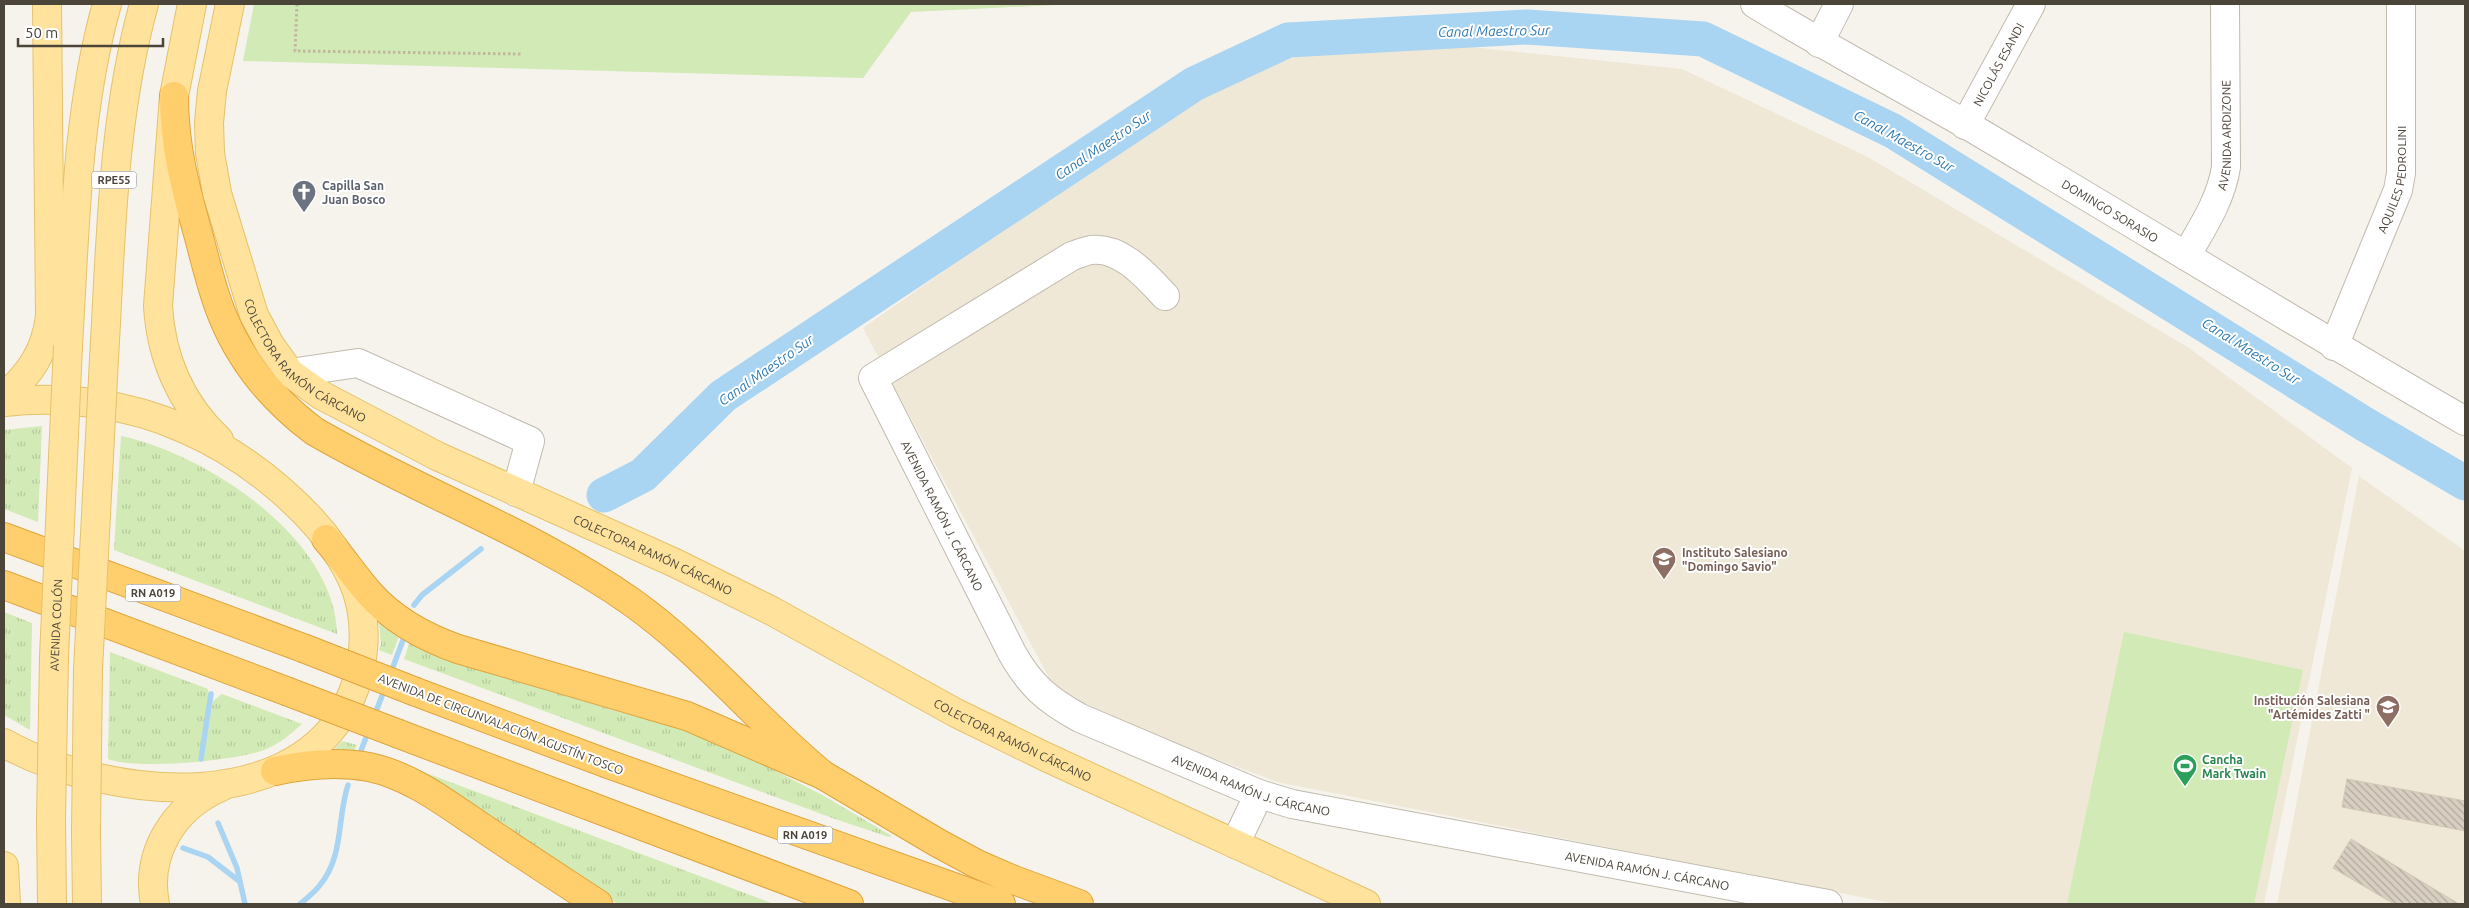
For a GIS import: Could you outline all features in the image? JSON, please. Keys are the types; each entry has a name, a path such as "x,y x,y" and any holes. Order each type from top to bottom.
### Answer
{"highway":[{"path":"174,96 177,152 222,316 243,356 266,388 298,419 320,435 578,567 632,602 696,654 765,725 823,775"},
{"name":"AVENIDA DE CIRCUNVALACIÓN AGUSTÍN TOSCO","path":"4,537 608,764 1002,904"},
{"path":"326,539 371,595 397,619 427,636 458,648 687,716 823,775 930,839 977,864 1079,904"},
{"path":"4,585 850,904"},
{"path":"275,771 305,765 336,763 370,768 396,775 445,802 598,904"}],"main road":[{"path":"4,397 25,377 41,354 47,338 50,316 47,4"},
{"name":"AVENIDA COLÓN","path":"52,904 51,820 54,657 68,346 85,120 95,53 107,4"},
{"name":"RPE55","path":"87,904 88,670 117,137 130,62 144,4"},
{"path":"192,4 174,96 159,275 159,328 173,374 194,412 209,431 252,469"},
{"name":"COLECTORA RAMÓN CÁRCANO","path":"230,4 212,91 209,123 210,153 217,194 241,281 254,315 270,345 290,373 321,395 351,412 437,456 736,594 956,713 1119,793 1366,904"},
{"path":"4,402 50,399 74,400 138,413 186,429 227,452 292,500 326,539 342,561 352,580 358,598 364,638 362,660 356,685 338,720 328,734 303,755 275,771 232,782 192,787 164,787 109,779 58,767 4,743"},
{"path":"155,904 152,885 154,864 166,832 190,806 203,796 232,782"},
{"path":"4,866 6,904"}],"street":[{"name":"DOMINGO SORASIO","path":"1755,4 1965,124 2334,346 2465,421"},
{"path":"1819,42 1839,4"},
{"name":"NICOLÁS ESANDI","path":"1965,124 2031,4"},
{"name":"AVENIDA ARDIZONE","path":"2186,256 2224,185 2226,167 2225,4"},
{"name":"AQUILES PEDROLINI","path":"2334,346 2398,190 2401,173 2401,4"},
{"name":"AVENIDA RAMÓN J. CÁRCANO","path":"1165,296 1139,268 1111,252 1092,250 1072,256 873,378 1012,653 1024,674 1054,704 1080,718 1259,794 1292,804 1828,904"},
{"path":"290,373 358,363 530,441 516,492"},
{"path":"1235,844 1259,794"}],"path":[{"path":"297,4 295,51 522,54"}],"shaded area":[{"name":"Instituto Salesiano \"Domingo Savio\"","path":"1423,42 1682,69 1868,157 2189,348 2352,468 2264,904 1896,904 1277,782 1148,733 1057,693 863,328 1197,93 1288,51"},
{"name":"Institución Salesiana \"Artémides Zatti \"","path":"2359,476 2465,551 2465,904 2277,904"}],"green space":[{"path":"254,4 1077,4 911,12 863,78 243,61"},
{"path":"42,426 38,522 4,509 4,430"},
{"path":"121,436 155,446 190,461 226,481 260,506 290,534 314,565 331,599 337,634 114,550"},
{"path":"4,612 32,623 30,730 4,715"},
{"path":"383,621 456,661 476,669 626,714 675,726 720,742 824,796 892,836 889,837 835,819 404,659 410,641 399,636 392,655 379,650 381,644 379,623"},
{"name":"Cancha Mark Twain","path":"2124,632 2303,670 2254,904 2067,904"},
{"path":"110,652 208,689 209,696 199,761 203,760 213,701 222,694 302,724 284,739 269,748 231,758 186,763 162,764 140,764 108,759"},
{"path":"342,741 357,745 354,751 389,759 774,904 617,904 430,780 332,752"}],"building":[{"path":"2347,779 2465,801 2465,831 2342,807"},
{"path":"2351,839 2459,904 2394,904 2333,868"}],"waterway":[{"name":"Canal Maestro Sur","path":"604,495 643,475 723,396 1194,84 1288,40 1527,27 1703,39 1893,131 2366,425 2465,483"},
{"name":"Canal Maestro Sur","path":"414,605 422,595 481,549"},
{"name":"Canal Maestro Sur","path":"390,675 403,640"},
{"name":"Canal Maestro Sur","path":"374,717 385,688"},
{"path":"201,759 211,694"},
{"name":"Canal Maestro Sur","path":"360,753 369,730"},
{"name":"Canal Maestro Sur","path":"300,904 318,888 328,874 333,862 348,785"},
{"path":"218,823 237,868 245,904"},
{"path":"183,848 208,857 239,881"}],"place":[{"name":"Capilla San Juan Bosco","path":"304,213"},
{"name":"Instituto Salesiano \"Domingo Savio\"","path":"1664,580"},
{"name":"Institución Salesiana \"Artémides Zatti \"","path":"2388,728"},
{"name":"Cancha Mark Twain","path":"2185,787"}]}
